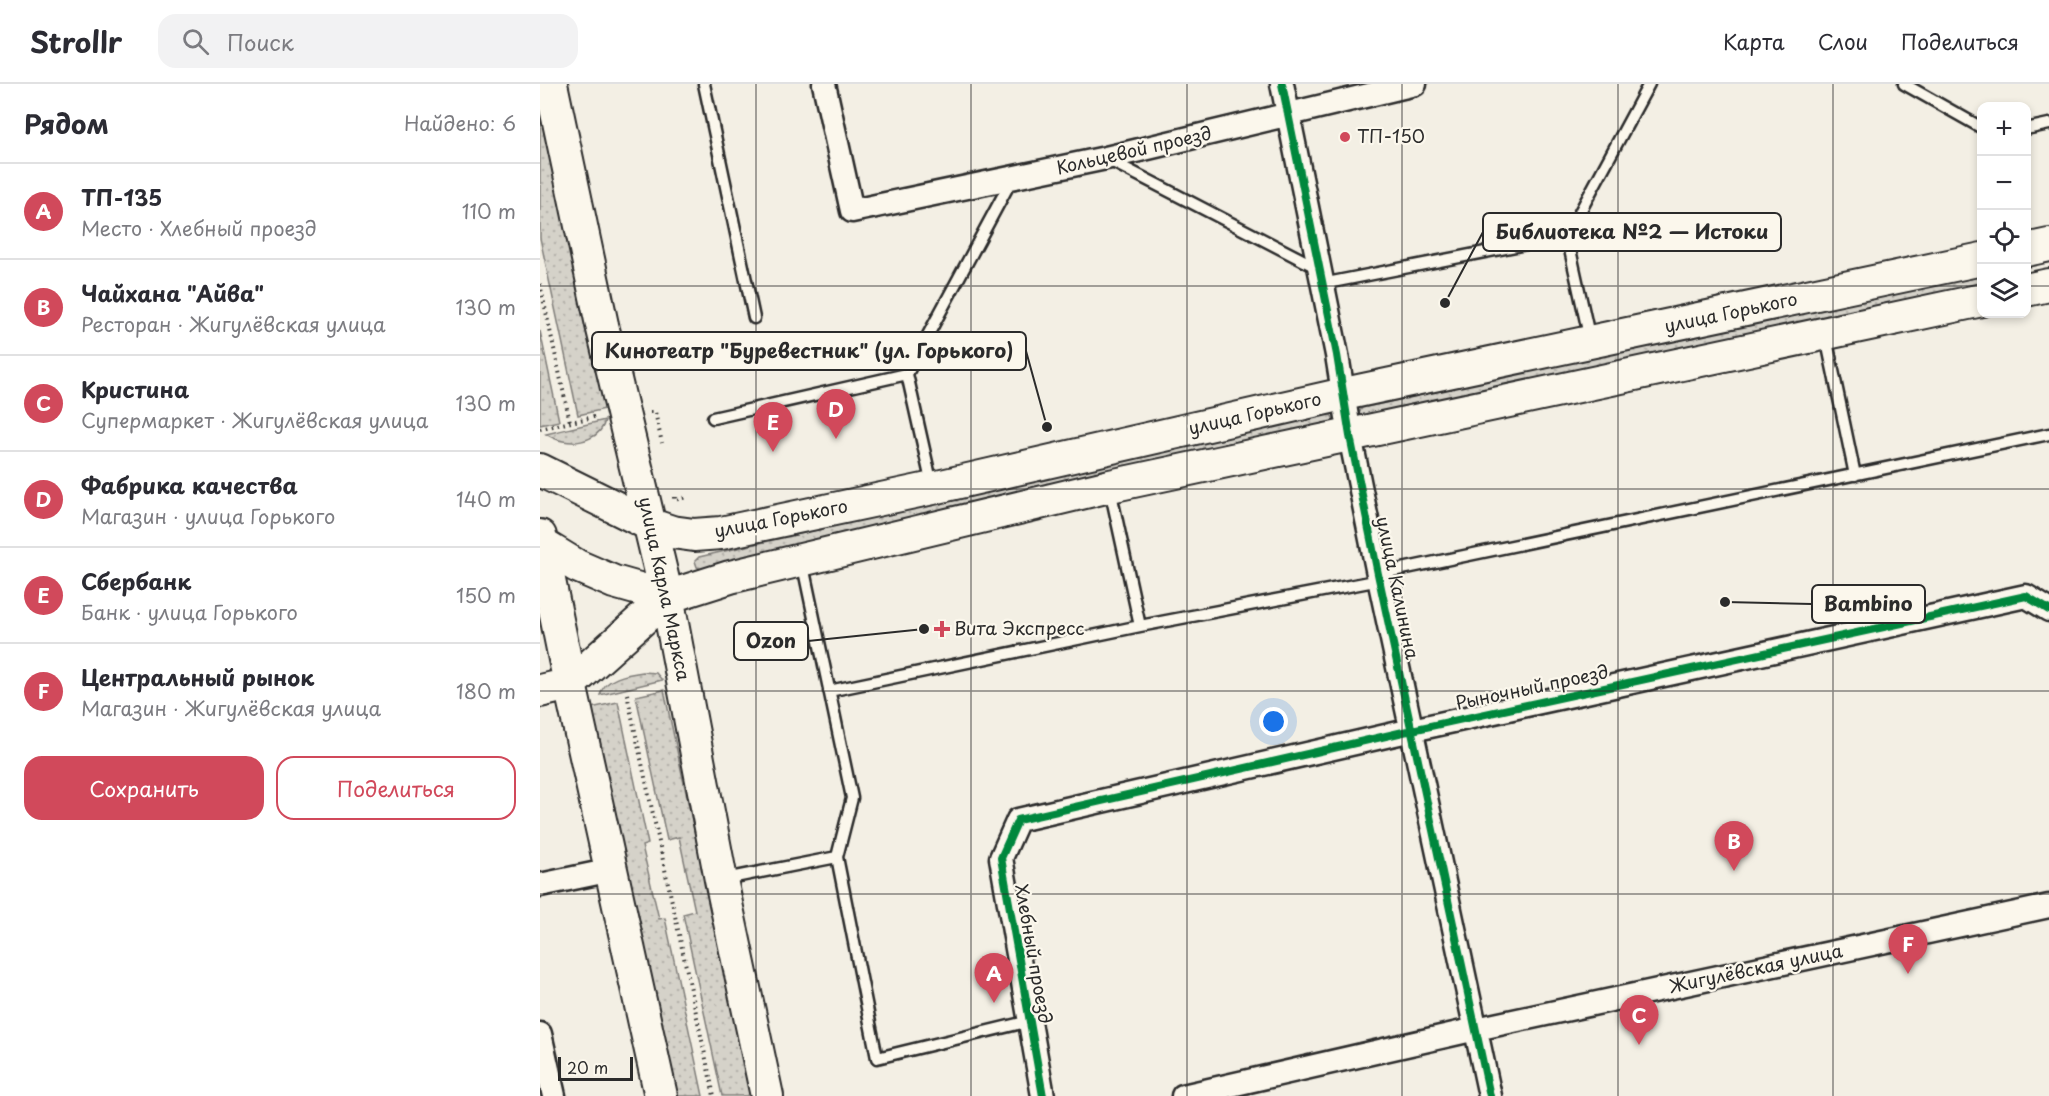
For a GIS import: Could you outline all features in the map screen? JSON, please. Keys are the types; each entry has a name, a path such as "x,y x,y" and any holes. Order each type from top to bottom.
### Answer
{"main road":[{"name":"улица Карла Маркса","path":"551,84 602,325 668,597 722,880 767,1096"},
{"path":"2031,249 2049,245"},
{"name":"улица Горького","path":"540,470 651,525 672,532 721,533 933,488 1344,394 1977,260"},
{"path":"2031,289 2049,285"},
{"path":"555,687 668,597 730,577 1110,486 1977,301"},
{"path":"541,540 577,566 614,582 668,597"},
{"path":"541,540 555,687 612,870 661,1096"}],"street":[{"name":"Кольцевой проезд","path":"824,84 852,211 1106,158 1415,84"},
{"name":"улица Калинина","path":"1282,84 1344,394 1350,436 1490,1096"},
{"name":"Рыночный проезд","path":"1018,820 1412,730 2026,596 2049,610"},
{"name":"Хлебный проезд","path":"1018,820 1001,858 1043,1096"},
{"path":"540,885 612,870"},
{"name":"Жигулёвская улица","path":"1183,1096 1476,1029 2049,906"},
{"path":"540,1034 543,1072 554,1096"}],"lane":[{"path":"704,84 754,318"},
{"path":"1590,343 1567,236 1649,84"},
{"path":"1904,84 1977,125"},
{"path":"2031,128 2049,124"},
{"path":"1106,158 1321,276 1567,236"},
{"path":"933,488 907,374 1012,179"},
{"path":"1826,334 1855,475"},
{"path":"713,418 907,374"},
{"path":"829,691 1379,577 2049,434"},
{"path":"1110,486 1140,626"},
{"path":"802,560 852,798 837,856 877,1058 1030,1022"},
{"path":"722,880 837,856"}],"path":[{"path":"540,284 570,422"},
{"path":"627,694 714,1096"}],"shaded area":[{"path":"540,102 605,409 578,415 540,238"},
{"path":"1977,272 1977,289 1361,419 1359,416 1362,408"},
{"path":"540,331 559,421 540,425"},
{"path":"1323,414 1331,415 1335,421 1332,429 702,570 697,567 695,561 699,557"},
{"path":"605,420 600,431 583,441 563,441 546,434"},
{"path":"643,672 656,673 662,680 600,695 602,689 611,681"},
{"path":"664,690 751,1096 722,1096 683,914 695,911 679,837 667,840 636,696"},
{"path":"618,702 648,844 642,846 659,919 665,918 703,1096 674,1096 591,708"}],"cycle path":[{"path":"1282,84 1337,355 1350,436 1378,574 1490,1096"},
{"path":"1043,1096 1001,858 1018,820 1412,730 2026,596 2049,610"}],"place":[{"name":"ТП-150","path":"1345,137"},
{"name":"Библиотека №2 — Истоки","path":"1445,303"},
{"name":"Кинотеатр \"Буревестник\" (ул. Горького)","path":"1047,427"},
{"name":"Фабрика качества","path":"836,439"},
{"name":"Сбербанк","path":"773,452"},
{"name":"Bambino","path":"1725,602"},
{"name":"Ozon","path":"924,629"},
{"name":"Вита Экспресс","path":"942,629"},
{"name":"Чайхана \"Айва\"","path":"1734,871"},
{"name":"Центральный рынок","path":"1908,974"},
{"name":"ТП-135","path":"994,1003"},
{"name":"Кристина","path":"1639,1045"}]}
